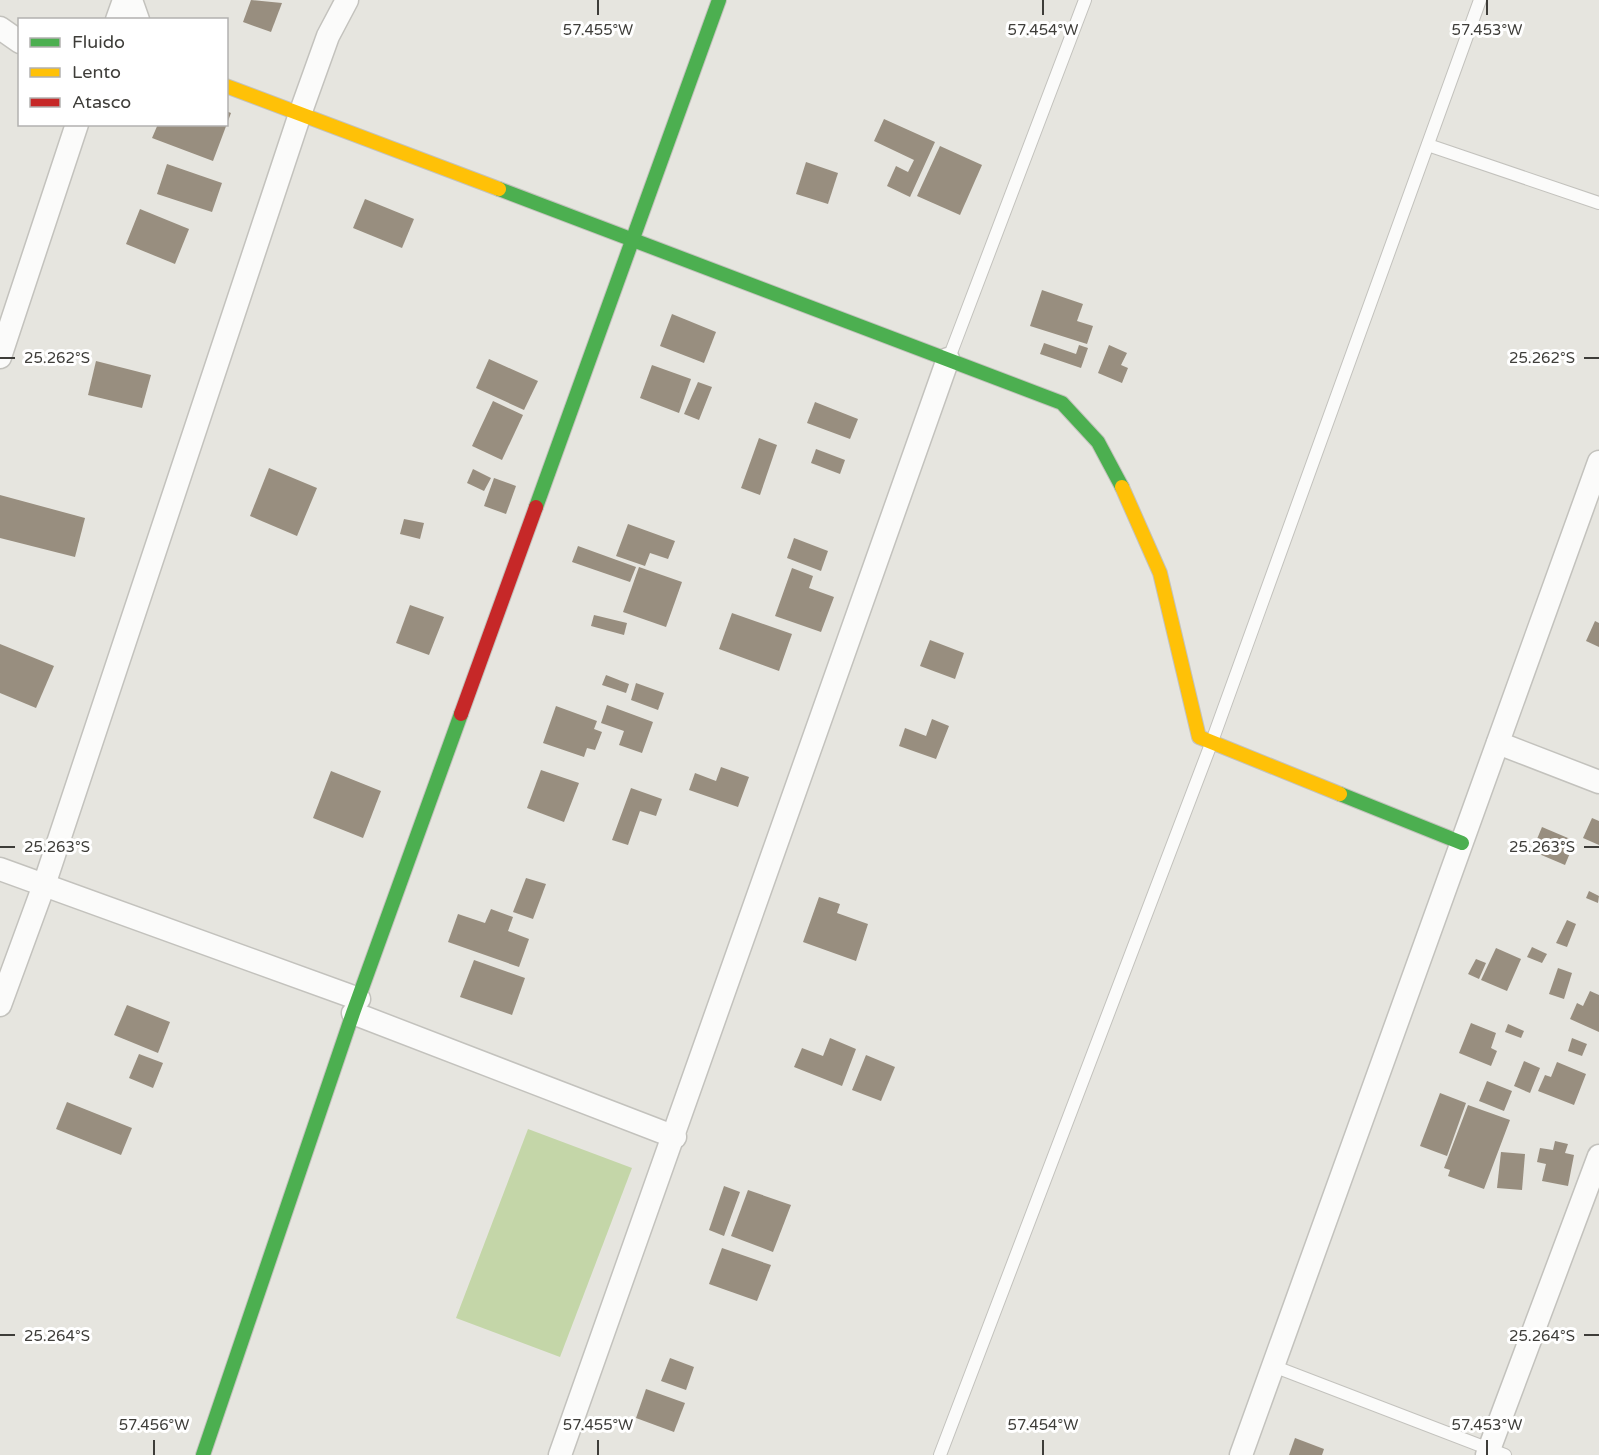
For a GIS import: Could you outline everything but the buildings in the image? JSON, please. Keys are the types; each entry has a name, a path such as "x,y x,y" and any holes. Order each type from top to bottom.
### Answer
{"street":[{"path":"118,18 124,0"},
{"path":"131,0 137,18"},
{"path":"0,1005 44,885 300,114 328,36 347,0"},
{"path":"203,1455 356,1006 719,0"},
{"path":"0,28 18,41"},
{"path":"228,87 1062,403 1098,442 1133,507 1160,573 1199,737 1211,744 1462,843"},
{"path":"0,357 76,126"},
{"path":"560,1455 675,1137 948,359"},
{"path":"1241,1455 1599,462"},
{"path":"1498,743 1599,782"},
{"path":"0,868 356,1006 675,1137"},
{"path":"1493,1453 1599,1156"}],"lane":[{"path":"948,359 1085,0"},
{"path":"940,1455 1211,744 1480,0"},
{"path":"1428,145 1599,203"},
{"path":"1273,1366 1493,1453"}],"green space":[{"path":"528,1129 632,1168 560,1357 456,1318"}],"traffic: fast":[{"path":"536,507 719,0"},
{"path":"499,189 1062,403 1098,442 1122,487"},
{"path":"203,1455 353,1013 461,714"},
{"path":"1340,794 1462,843"}],"traffic: slow":[{"path":"228,87 499,189"},
{"path":"1122,487 1160,573 1199,737 1340,794"}],"traffic: jam":[{"path":"461,714 536,507"}]}
